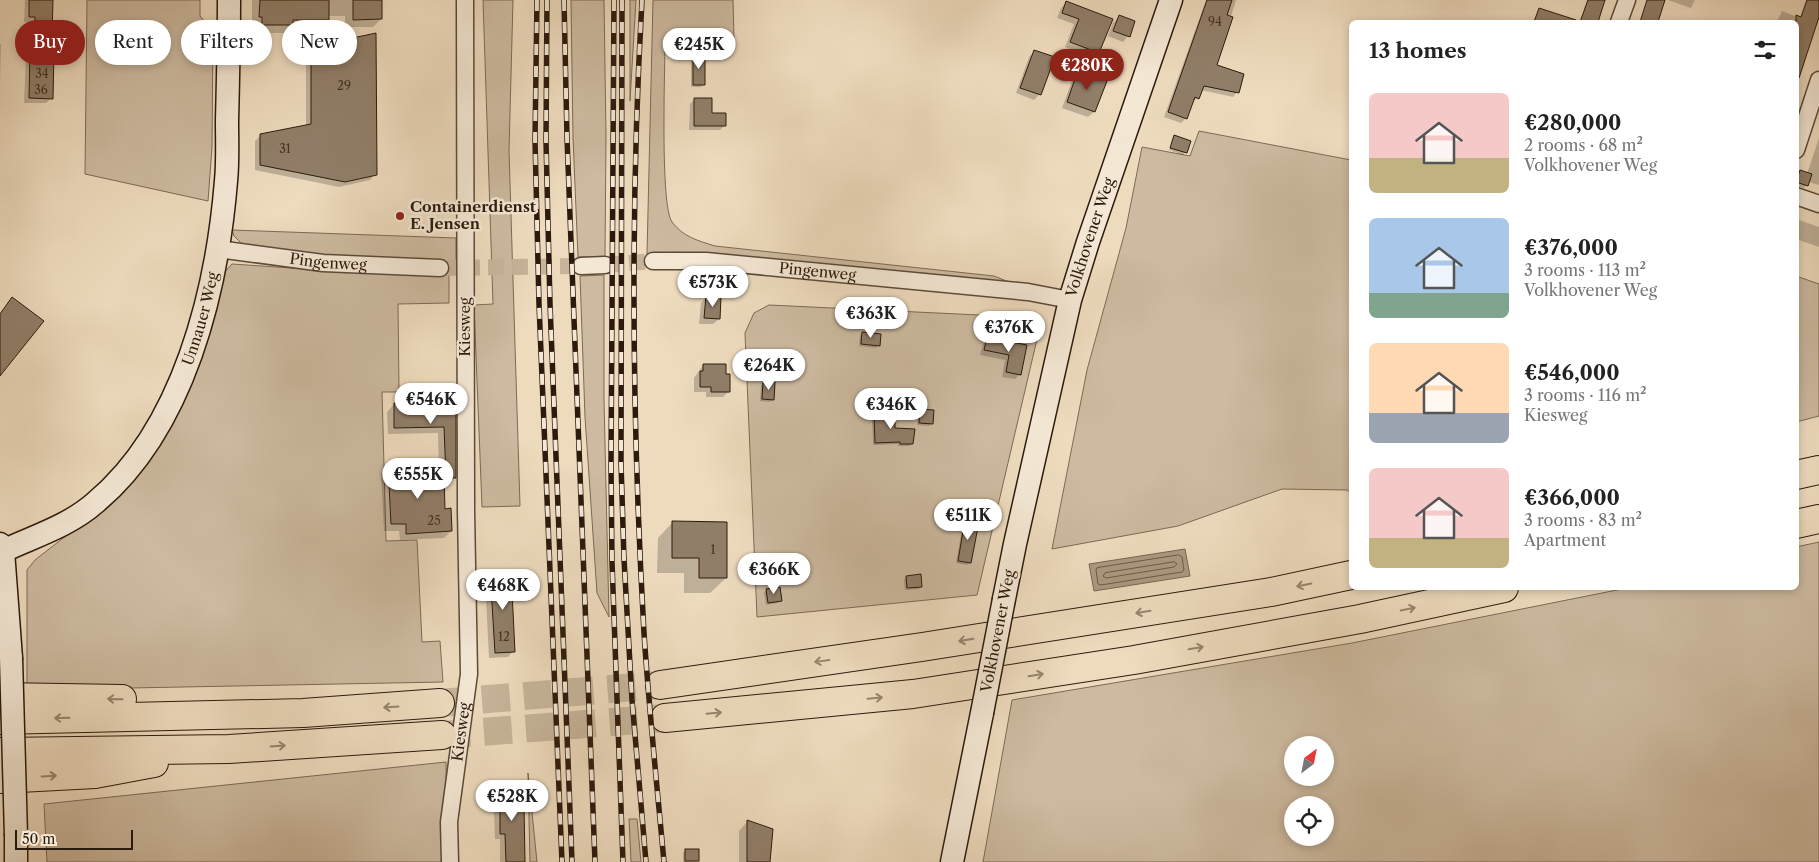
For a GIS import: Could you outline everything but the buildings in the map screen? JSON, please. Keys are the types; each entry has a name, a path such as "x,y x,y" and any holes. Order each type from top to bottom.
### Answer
{"highway":[{"path":"1799,474 1819,470"},
{"path":"1799,523 1819,519"},
{"path":"660,685 1271,592 1349,575"},
{"path":"665,718 913,694 1076,669 1360,619 1495,590"},
{"path":"0,697 229,701 303,713"},
{"path":"0,720 303,713 440,703"},
{"path":"0,752 229,749 442,735"},
{"path":"0,778 94,774 229,749"}],"street":[{"name":"Unnauer Weg","path":"2,548 67,523 95,503 119,481 145,448 169,406 186,366 203,313 218,249 226,179 229,0"},
{"name":"Kiesweg","path":"450,862 449,822 469,674 466,501 465,0"},
{"name":"Volkhovener Weg","path":"952,862 1004,599 1070,300 1171,0"},
{"path":"1621,20 1627,0"},
{"path":"1799,141 1819,80"},
{"path":"1799,197 1819,204"},
{"name":"Pingenweg","path":"218,249 323,263 440,268"},
{"name":"Pingenweg","path":"652,261 706,261 1028,292 1070,300"},
{"path":"581,266 604,265"},
{"path":"2,548 11,658 16,862"}],"shaded area":[{"path":"87,0 200,0 200,16 203,20 181,20 181,65 213,65 212,147 208,201 85,174"},
{"path":"483,0 513,0 509,151 520,506 482,507 474,305 493,304"},
{"path":"571,0 604,0 605,257 578,257 573,138"},
{"path":"630,0 636,0 630,101"},
{"path":"653,0 733,0 734,39 665,41 664,136 666,191 668,211 672,222 681,231 692,238 715,246 994,276 1014,284 703,255 647,254"},
{"path":"1199,131 1349,160 1349,492 1282,489 1178,526 1052,549 1087,370 1126,228 1142,147 1190,156"},
{"path":"232,230 456,238 456,263 324,258 242,244 234,236"},
{"path":"232,264 320,270 449,273 449,303 398,304 399,392 382,392 386,541 417,540 422,642 440,641 443,682 27,690 27,570 35,560 99,510 123,487 220,277"},
{"path":"604,275 604,400 609,617 597,593 585,417 580,276"},
{"path":"1799,277 1819,284 1819,416 1799,421"},
{"path":"769,305 1042,318 977,595 757,617 745,333 754,313"},
{"path":"1819,542 1819,862 983,862 1012,700 1352,643 1617,590 1799,590 1799,546"},
{"path":"446,762 447,862 47,862 44,804"},
{"path":"528,773 537,862 530,862"},
{"path":"629,819 637,819 641,862 631,862"}],"water":[{"path":"1185,549 1190,576 1094,591 1089,564"}],"tunnel":[{"path":"605,265 653,261"},
{"path":"440,268 581,266"},
{"path":"440,703 660,685"},
{"path":"442,735 665,718"}],"railway":[{"path":"537,0 535,140 539,304 562,862"},
{"path":"547,0 546,141 550,304 572,862"},
{"path":"564,0 567,138 595,862"},
{"path":"614,0 612,562 623,862"},
{"path":"622,0 621,463 632,700 646,862"},
{"path":"642,0 634,237 637,475 644,633 664,862"}],"place":[{"name":"Containerdienst E. Jensen","path":"400,216"}]}
